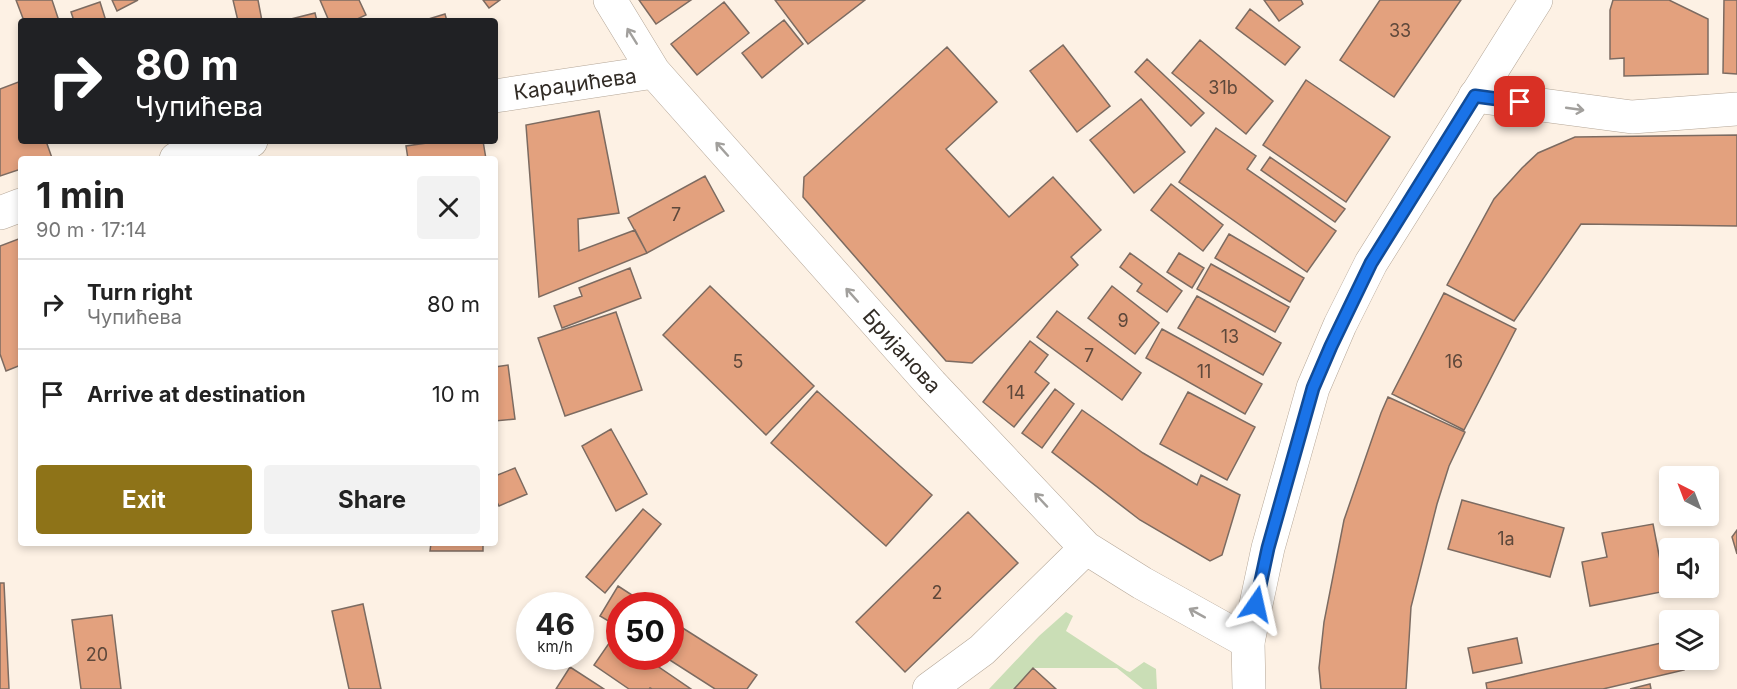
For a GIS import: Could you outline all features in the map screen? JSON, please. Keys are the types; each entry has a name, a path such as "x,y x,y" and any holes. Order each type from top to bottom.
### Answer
{"street":[{"name":"Бријанова","path":"610,0 654,72 932,384 1086,548 1142,583 1248,642"},
{"path":"1249,689 1248,642 1268,548 1313,388 1340,325 1371,263 1536,0"},
{"name":"Караџићева","path":"498,96 654,72"},
{"path":"1475,96 1632,117 1737,109"},
{"path":"188,156 238,144"},
{"path":"0,213 18,206"},
{"path":"929,689 982,650 1086,548"}],"green space":[{"path":"1066,612 1073,616 1066,631 1127,671 1130,672 1144,662 1156,669 1157,689 1143,689 1117,668 1034,668 1014,689 989,689 1039,636"}],"building":[{"path":"16,0 52,0 58,18 23,18"},
{"path":"112,0 138,0 117,11"},
{"path":"233,0 258,0 261,18 237,18"},
{"path":"320,0 359,0 366,15 360,18 328,18"},
{"path":"483,0 500,0 489,8"},
{"path":"639,0 691,0 656,24"},
{"path":"775,0 865,0 808,44"},
{"path":"1264,0 1301,0 1303,4 1279,21"},
{"path":"1380,0 1461,0 1394,97 1340,60"},
{"path":"1613,0 1669,0 1708,19 1708,74 1624,76 1624,58 1610,59 1610,10"},
{"path":"1724,0 1737,0 1737,74 1723,73"},
{"path":"100,2 105,18 73,18 71,12"},
{"path":"724,2 749,33 697,75 671,44"},
{"path":"1250,9 1300,47 1285,65 1236,28"},
{"path":"315,13 316,18 295,18"},
{"path":"445,14 446,18 432,18"},
{"path":"784,20 803,44 762,78 742,53"},
{"path":"1200,40 1273,101 1246,134 1172,73"},
{"path":"1063,45 1110,106 1077,132 1030,71"},
{"path":"947,47 997,102 946,149 1009,217 1053,177 1101,230 1071,257 1078,265 972,363 946,361 803,197 804,177"},
{"path":"1147,59 1204,113 1191,126 1135,72"},
{"path":"1306,80 1390,137 1346,202 1263,145"},
{"path":"18,82 18,144 47,144 51,156 18,156 18,170 0,176 0,89"},
{"path":"1141,99 1185,152 1134,193 1090,140"},
{"path":"599,111 619,213 578,219 579,251 635,230 647,253 539,297 526,125"},
{"path":"1216,128 1256,156 1247,169 1336,231 1307,272 1179,182"},
{"path":"1737,135 1737,226 1581,224 1514,321 1447,285 1494,199 1538,153 1575,137"},
{"path":"484,144 486,156 408,156 406,146"},
{"path":"1270,157 1345,209 1335,222 1261,170"},
{"path":"705,176 724,211 647,253 628,218"},
{"path":"1171,184 1223,225 1203,251 1151,210"},
{"path":"1229,234 1304,278 1290,302 1215,258"},
{"path":"18,239 18,366 6,371 0,354 0,246"},
{"path":"1130,253 1182,291 1167,312 1137,291 1142,284 1120,267"},
{"path":"1179,253 1204,268 1192,288 1167,272"},
{"path":"1211,264 1289,307 1275,332 1197,289"},
{"path":"630,268 641,298 562,328 554,306 582,296 579,288"},
{"path":"710,286 814,386 766,435 663,335"},
{"path":"1112,286 1159,323 1135,354 1088,318"},
{"path":"1444,293 1516,329 1464,430 1392,394"},
{"path":"1197,296 1281,343 1263,375 1178,328"},
{"path":"1057,311 1141,373 1122,400 1037,337"},
{"path":"616,312 642,390 565,416 538,338"},
{"path":"1162,329 1262,384 1245,414 1146,358"},
{"path":"1030,341 1048,355 1035,372 1049,383 1014,427 983,402"},
{"path":"508,365 515,419 498,421 498,367"},
{"path":"1055,389 1074,404 1042,448 1022,433"},
{"path":"817,391 932,495 886,546 771,443"},
{"path":"1188,392 1255,427 1227,480 1160,444"},
{"path":"1388,397 1465,432 1449,466 1437,504 1411,607 1406,689 1321,689 1319,668 1324,622 1344,520"},
{"path":"1082,410 1143,453 1197,485 1201,475 1240,495 1222,555 1210,561 1140,520 1052,452"},
{"path":"611,429 647,494 616,511 582,446"},
{"path":"515,468 527,494 499,506 498,475"},
{"path":"1462,500 1564,528 1550,577 1448,549"},
{"path":"643,509 661,524 605,593 586,577"},
{"path":"968,512 1018,563 905,672 856,622"},
{"path":"1653,524 1659,555 1659,592 1590,606 1582,562 1607,557 1602,533"},
{"path":"1737,530 1737,554 1732,537"},
{"path":"431,546 483,546 483,551 430,551"},
{"path":"0,583 4,583 9,689 0,689"},
{"path":"618,586 627,592 614,592"},
{"path":"363,604 381,689 349,689 332,611"},
{"path":"606,606 606,620 600,616"},
{"path":"112,615 121,689 81,689 72,620"},
{"path":"684,629 757,675 747,689 715,689 684,669"},
{"path":"1517,638 1522,663 1473,673 1468,648"},
{"path":"1659,644 1659,670 1684,670 1603,689 1487,689 1486,683"},
{"path":"606,648 606,670 663,670 691,689 629,689 594,665"},
{"path":"1033,668 1056,689 1014,689"},
{"path":"568,670 575,670 604,689 556,689"},
{"path":"1650,684 1651,689 1630,689"}],"route":[{"path":"1256,604 1268,548 1313,388 1340,325 1371,263 1475,96 1520,102"}]}
